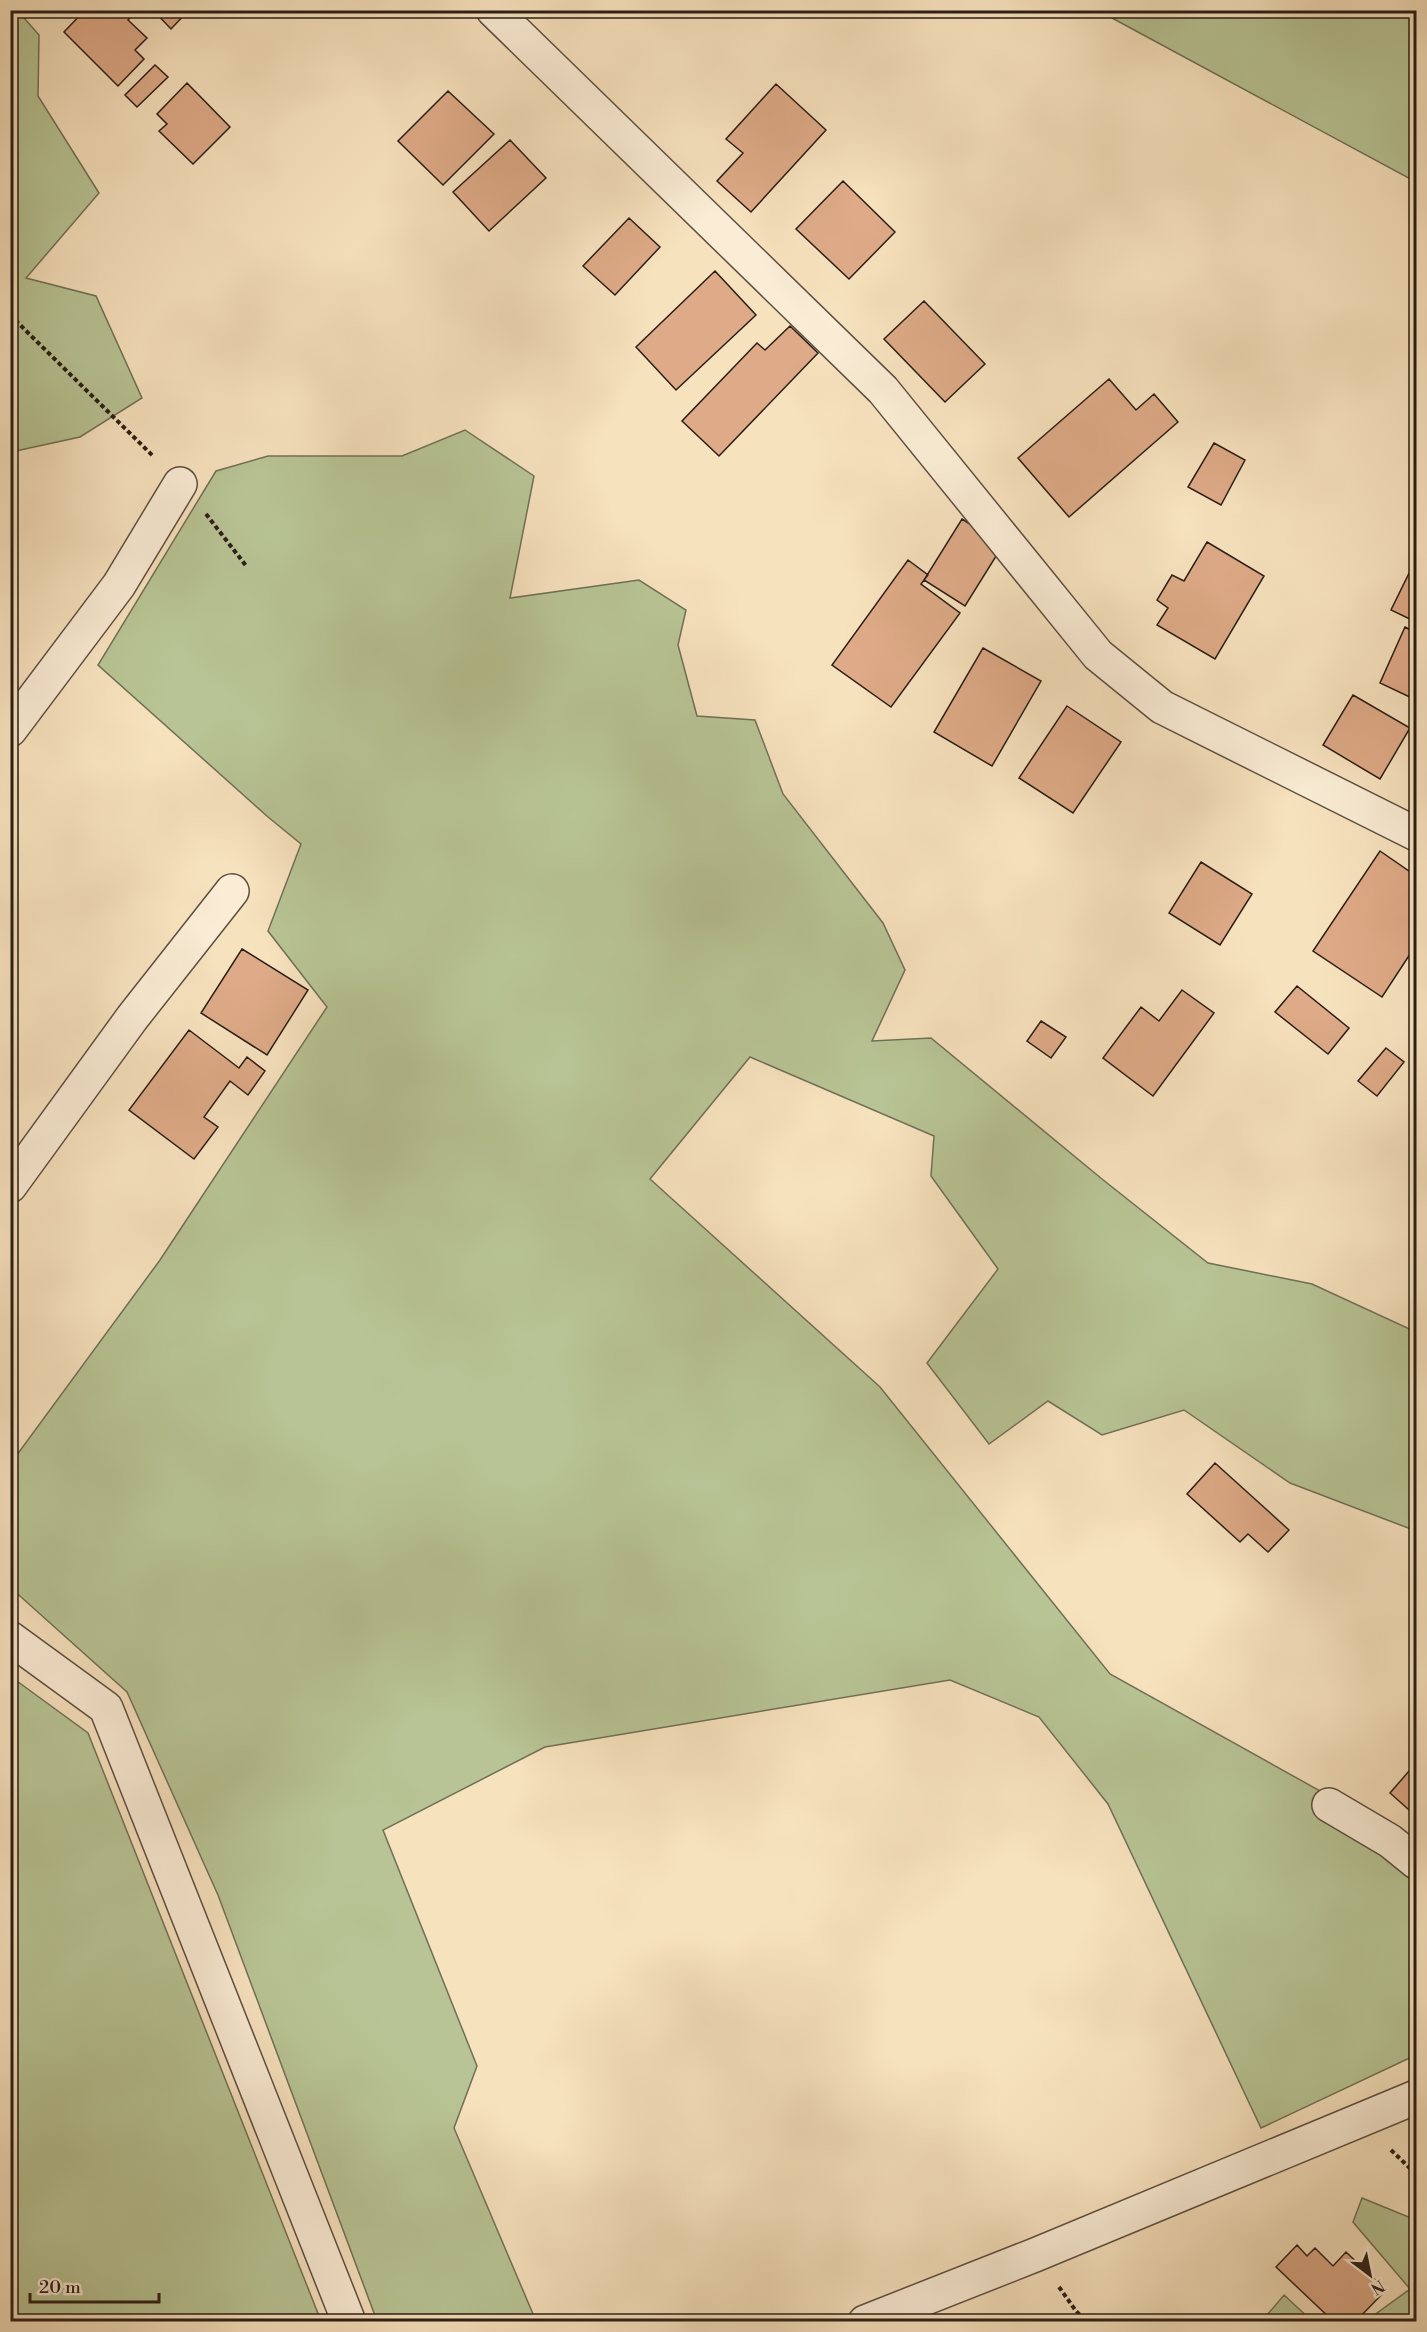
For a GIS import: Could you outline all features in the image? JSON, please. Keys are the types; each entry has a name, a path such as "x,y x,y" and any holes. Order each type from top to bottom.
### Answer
{"street":[{"path":"493,10 883,390 1098,655 1162,706 1416,834"},
{"path":"10,730 118,585 180,484"},
{"path":"10,1186 132,1017 232,891"},
{"path":"10,1638 106,1708 349,2322"},
{"path":"1329,1805 1390,1841 1416,1862"},
{"path":"864,2322 1416,2097"}],"path":[{"path":"10,315 190,493 247,567"}],"green space":[{"path":"10,11 18,11 39,35 38,96 99,193 26,278 96,296 142,398 80,437 11,452"},
{"path":"1099,11 1416,11 1416,182"},
{"path":"465,430 534,476 510,598 639,580 686,610 678,645 697,716 755,720 783,794 883,923 905,970 872,1041 931,1038 1208,1263 1312,1284 1416,1332 1416,1531 1290,1483 1184,1410 1102,1435 1048,1401 989,1444 927,1363 998,1269 931,1176 934,1136 750,1057 650,1179 880,1387 1110,1674 1383,1826 1416,1853 1416,2055 1261,2128 1108,1804 1039,1717 950,1680 545,1747 383,1830 477,2066 454,2128 536,2321 377,2321 218,1895 127,1692 11,1588 11,1463 160,1260 327,1007 268,931 301,844 98,665 216,471 268,456 402,456"},
{"path":"10,1676 88,1733 321,2321 11,2321"},
{"path":"1362,2198 1416,2220 1416,2321 1366,2321 1410,2289 1353,2222"},
{"path":"1284,2295 1312,2321 1262,2321"}],"building":[{"path":"85,10 137,10 128,20 147,38 135,50 144,59 118,86 64,32"},
{"path":"153,10 189,10 171,29"},
{"path":"155,65 168,77 137,107 125,95"},
{"path":"187,83 230,127 193,164 159,131 167,124 157,114"},
{"path":"776,84 826,130 751,212 717,181 743,153 726,139"},
{"path":"448,91 494,134 443,185 398,141"},
{"path":"510,140 546,178 489,231 453,192"},
{"path":"843,181 895,232 849,279 796,229"},
{"path":"629,218 660,247 615,295 583,266"},
{"path":"715,271 756,315 676,390 636,347"},
{"path":"924,301 985,364 945,402 884,339"},
{"path":"790,326 818,353 719,456 682,421 757,343 765,350"},
{"path":"1109,379 1136,410 1154,394 1178,422 1069,517 1018,458"},
{"path":"1214,443 1245,460 1221,505 1188,487"},
{"path":"962,519 1003,545 965,606 924,580"},
{"path":"1207,542 1264,576 1215,659 1157,625 1168,608 1157,600 1172,575 1184,581"},
{"path":"1416,559 1416,622 1391,610"},
{"path":"908,560 928,575 921,584 960,613 891,707 832,665"},
{"path":"1405,627 1416,633 1416,700 1380,683"},
{"path":"983,648 1041,681 992,766 934,732"},
{"path":"1353,695 1410,728 1380,779 1323,745"},
{"path":"1067,706 1121,742 1073,813 1019,778"},
{"path":"1380,851 1416,876 1416,945 1382,997 1313,951"},
{"path":"1201,862 1252,894 1220,945 1169,913"},
{"path":"242,949 308,990 267,1055 201,1013"},
{"path":"1297,986 1349,1028 1328,1054 1275,1012"},
{"path":"1182,990 1214,1013 1153,1096 1103,1058 1141,1007 1159,1021"},
{"path":"1041,1021 1066,1037 1051,1058 1027,1041"},
{"path":"189,1030 239,1068 247,1057 265,1071 248,1095 230,1081 204,1117 218,1127 194,1159 129,1110"},
{"path":"1386,1048 1404,1062 1377,1096 1358,1081"},
{"path":"1215,1463 1289,1530 1268,1552 1248,1534 1240,1542 1187,1494"},
{"path":"1416,1763 1416,1816 1390,1793"},
{"path":"1297,2245 1307,2256 1315,2248 1333,2266 1346,2252 1386,2290 1355,2322 1334,2322 1276,2267"}]}
